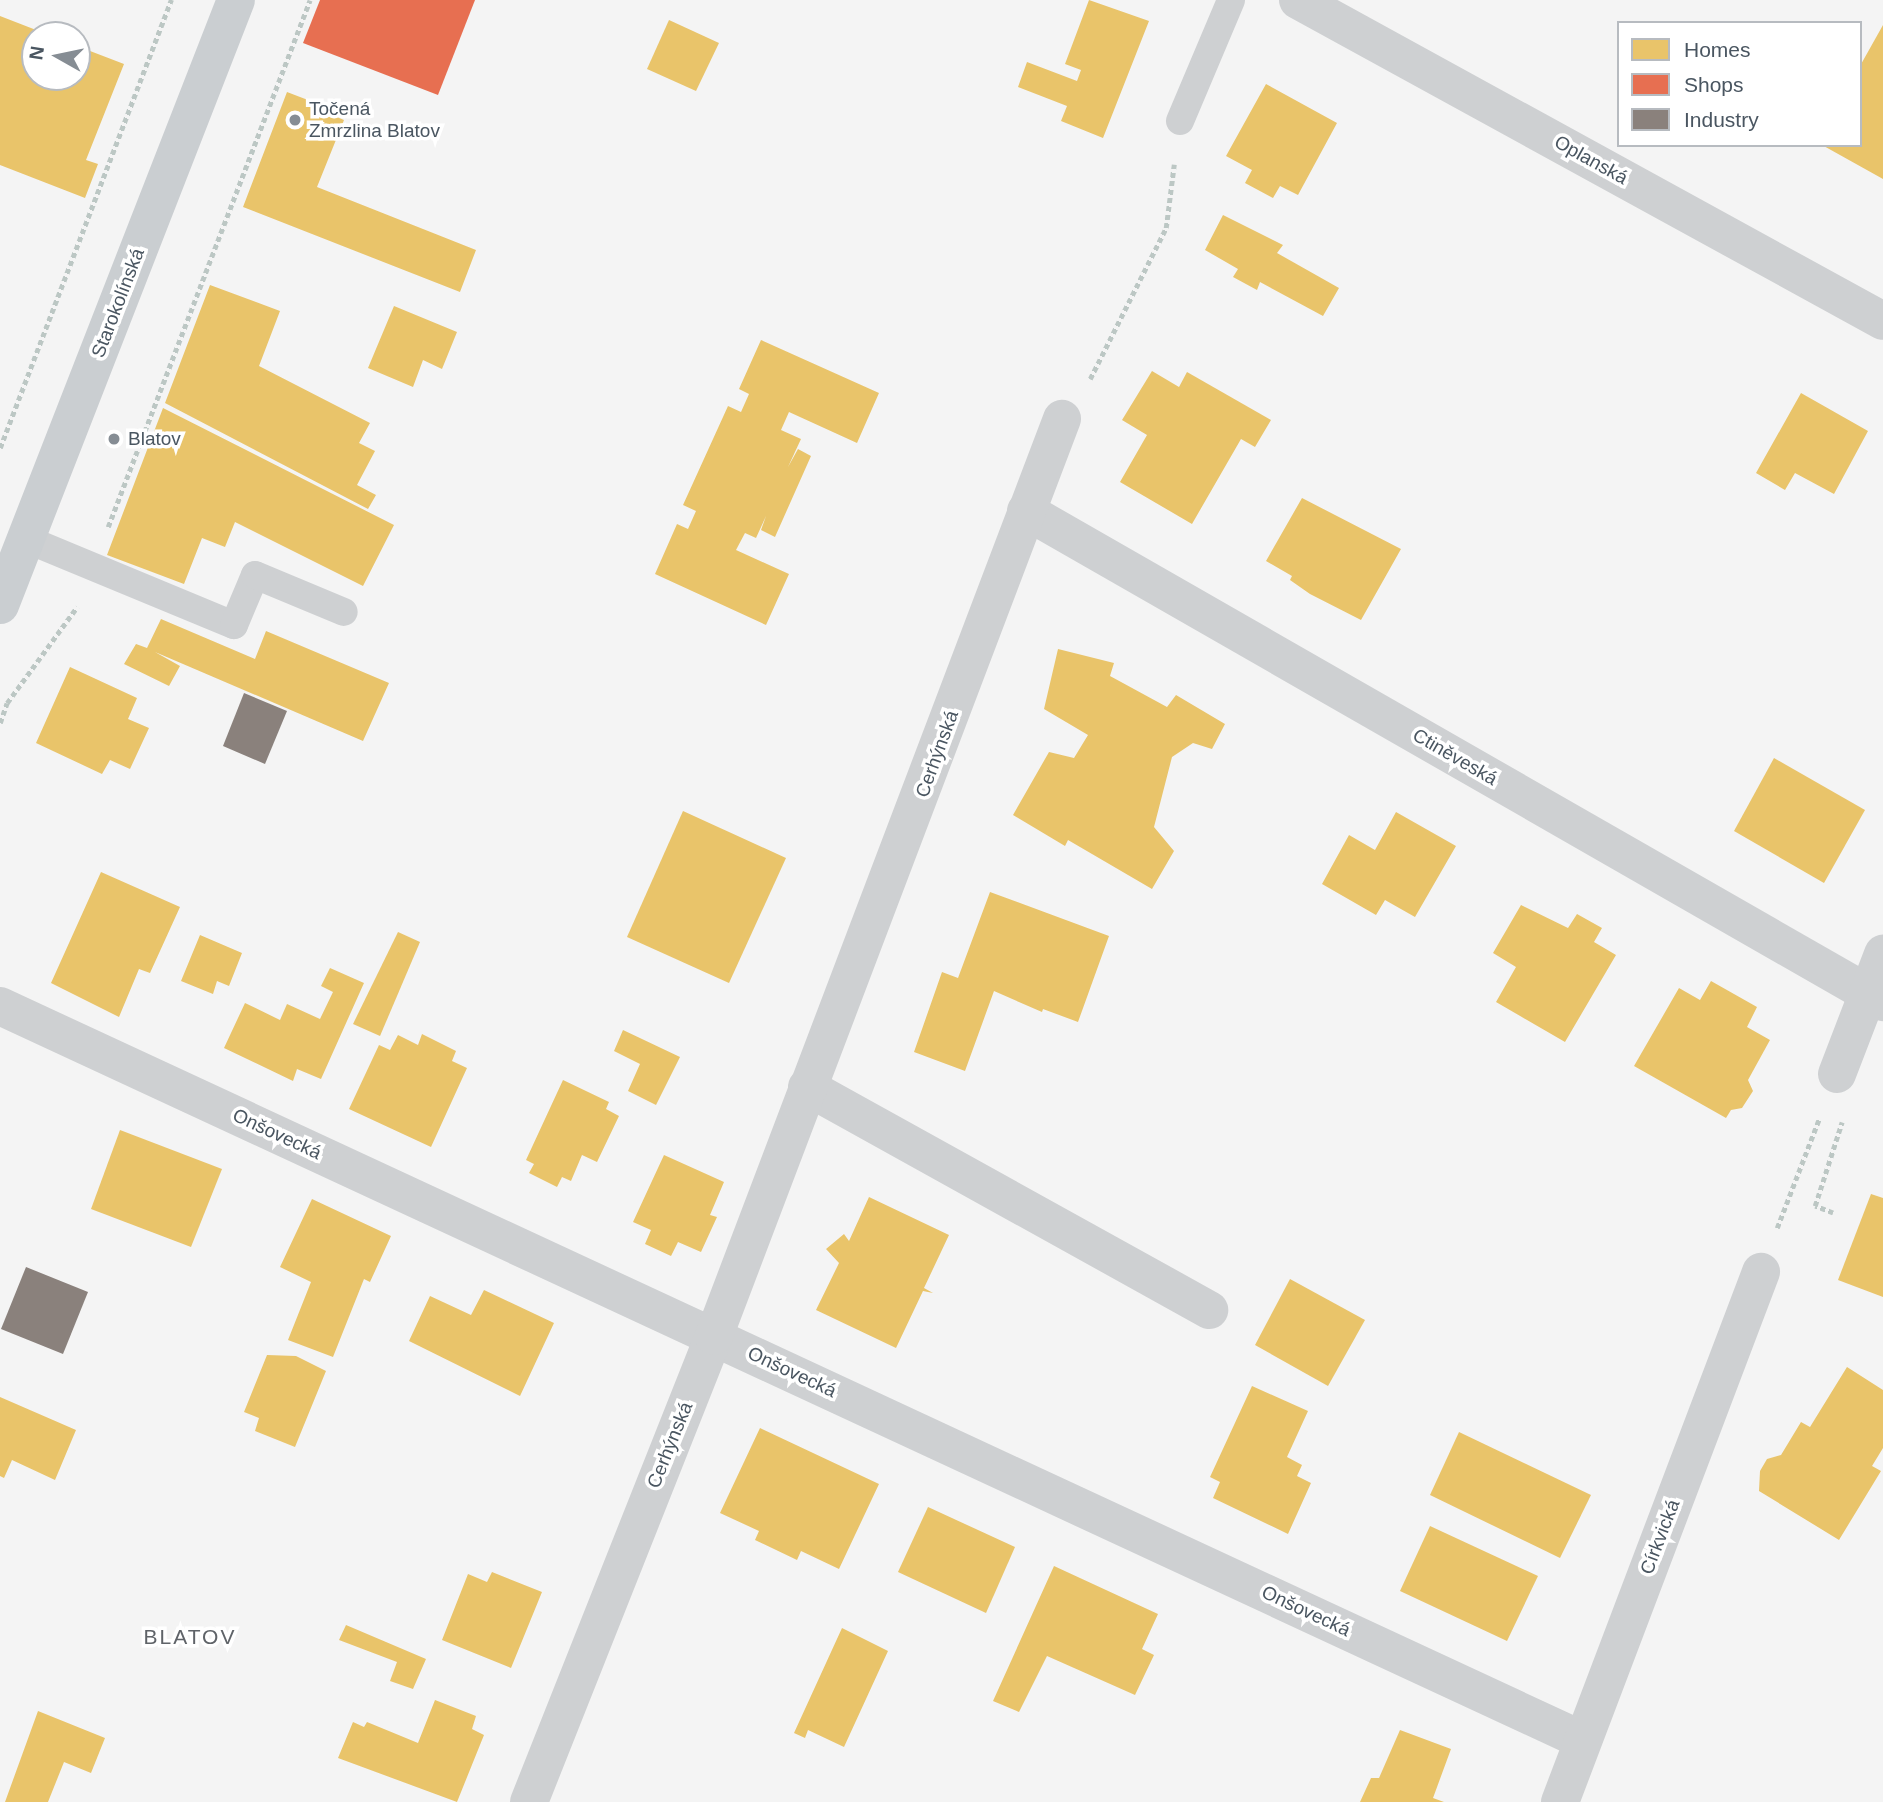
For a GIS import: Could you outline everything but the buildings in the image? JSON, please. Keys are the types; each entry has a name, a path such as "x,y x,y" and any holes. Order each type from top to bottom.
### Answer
{"main road":[{"name":"Starokolínská","path":"0,605 236,0"}],"street":[{"name":"Oplanská","path":"1298,0 1883,321"},
{"name":"Cerhýnská","path":"529,1802 714,1336 1062,419"},
{"name":"Ctiněveská","path":"1026,511 1874,997"},
{"path":"1837,1074 1874,997 1883,954"},
{"name":"Onšovecká","path":"0,1006 1582,1740"},
{"path":"807,1087 1209,1310"},
{"name":"Církvická","path":"1560,1802 1760,1272"}],"lane":[{"path":"1180,121 1231,0"},
{"path":"26,539 234,625 255,575 345,612"}],"path":[{"path":"0,448 171,0"},
{"path":"0,723 7,703 77,606 310,0"},
{"path":"1062,419 1076,408 1166,228 1180,121"},
{"path":"1760,1272 1837,1074"}],"place":[{"name":"Točená Zmrzlina Blatov","path":"295,120"},
{"name":"Blatov","path":"114,439"}],"district":[{"name":"BLATOV","path":"190,1637"}]}
